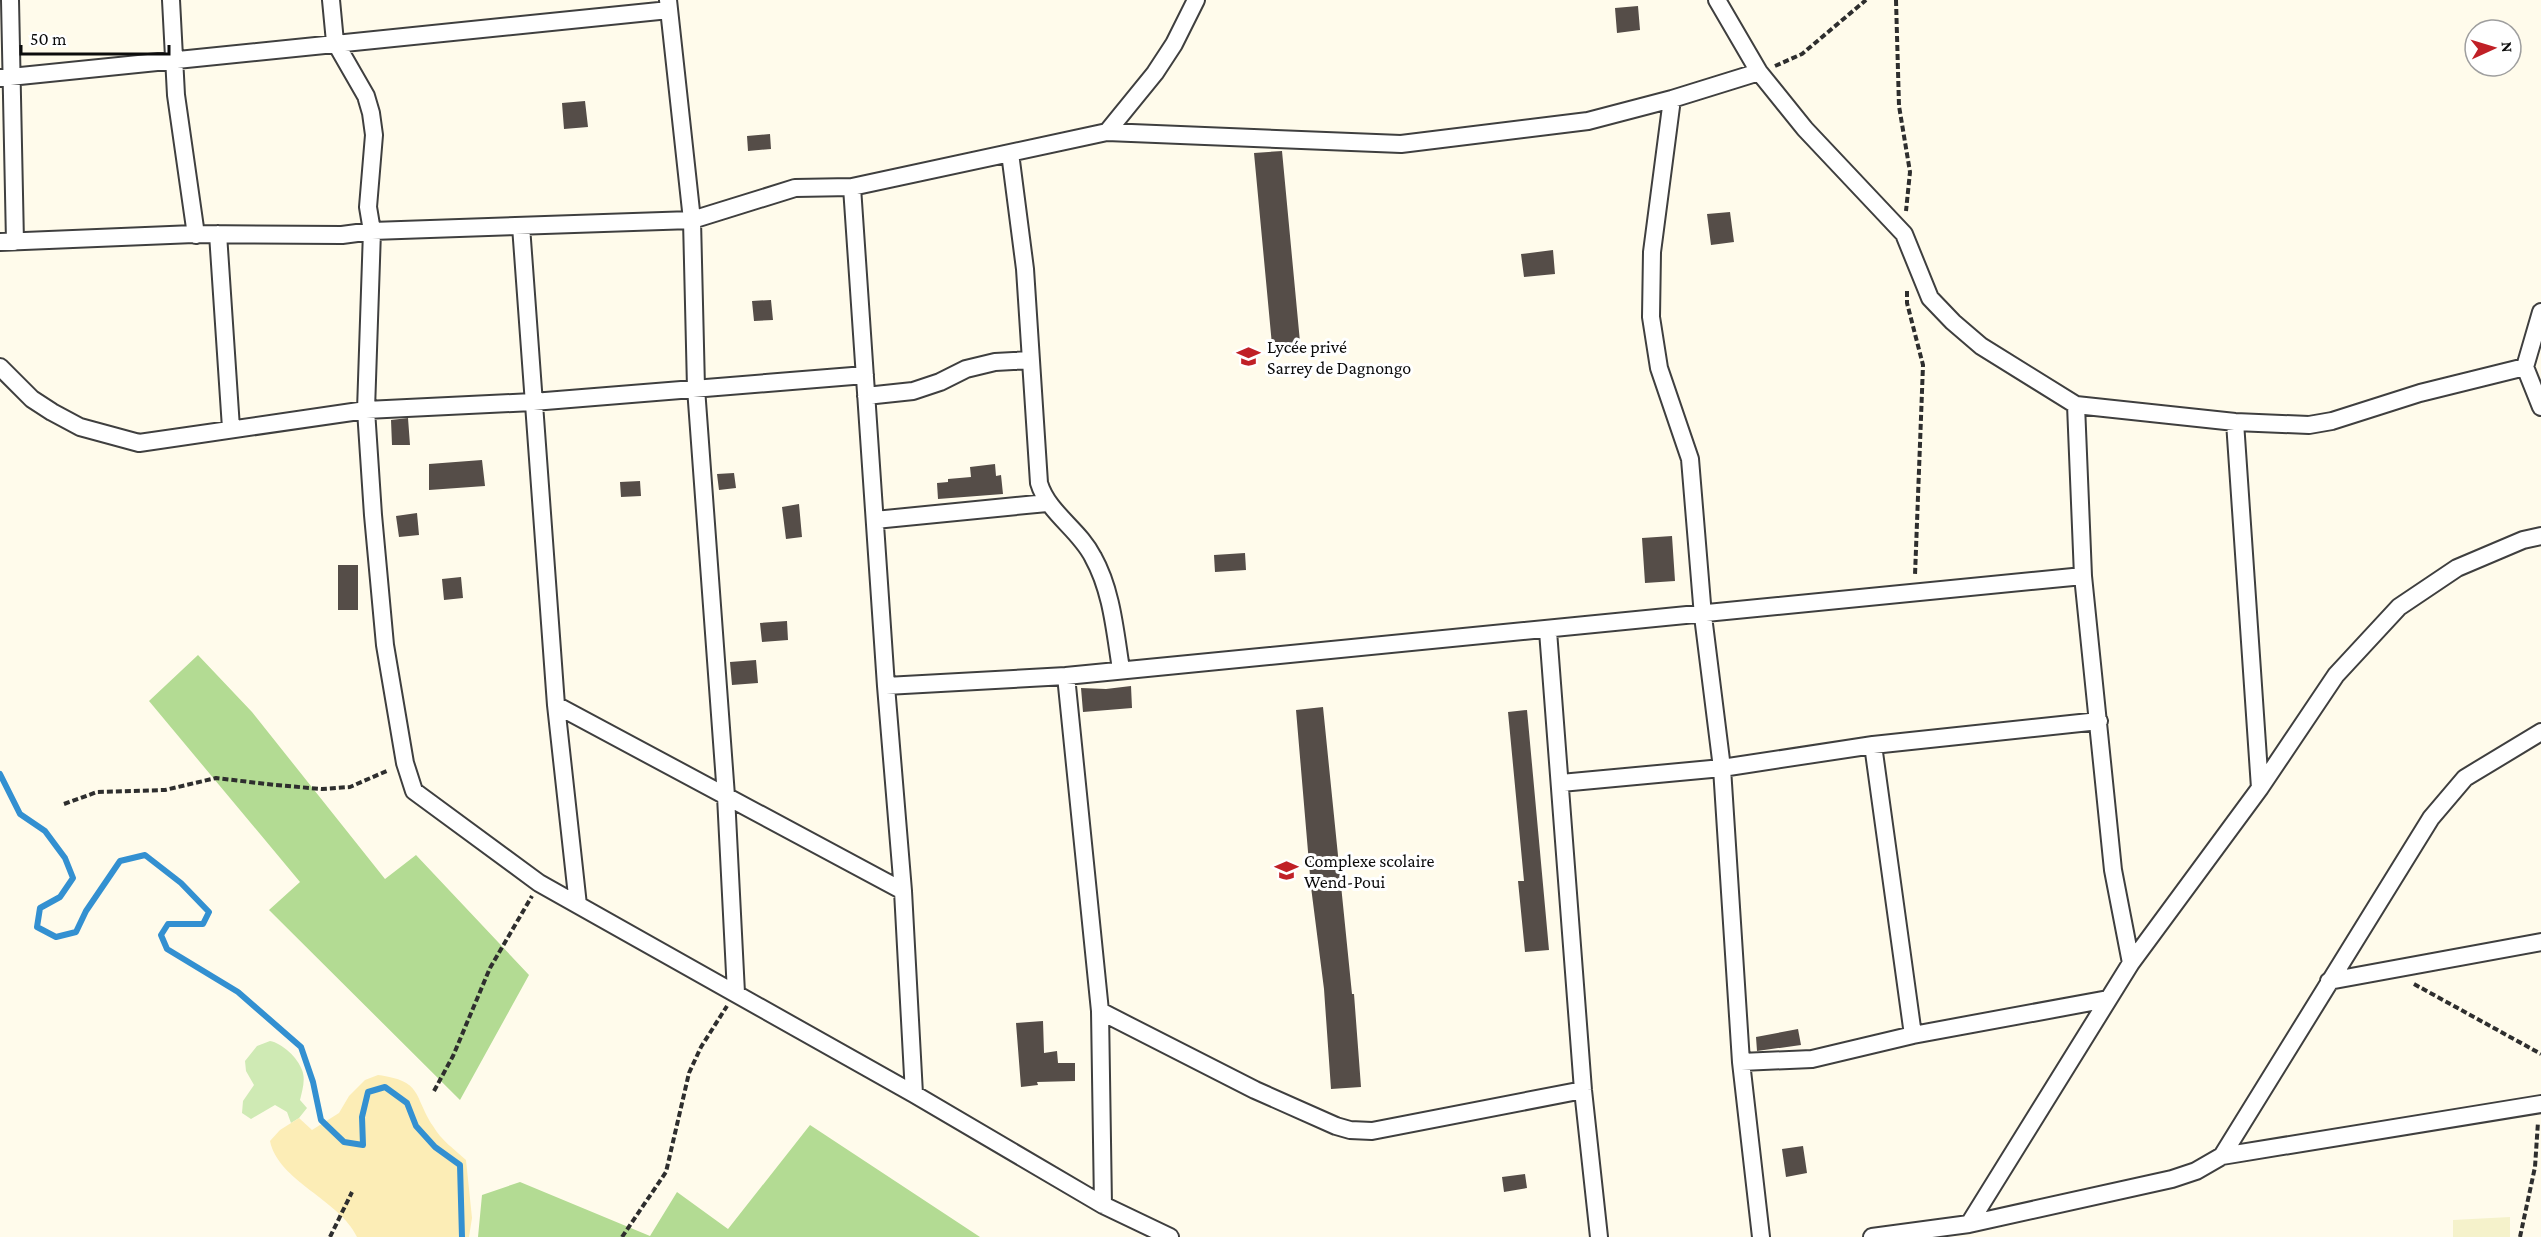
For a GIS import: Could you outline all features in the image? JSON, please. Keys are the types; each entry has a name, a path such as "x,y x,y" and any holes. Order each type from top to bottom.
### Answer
{"street":[{"path":"10,0 6,78 7,242 196,234 342,235 372,231 692,220 795,188 852,187 1107,132 1401,144 1588,121 1672,99 1759,72"},
{"path":"171,0 176,94 196,234"},
{"path":"331,0 335,42 366,96 374,135 368,207 372,231 366,410 386,645 405,764 414,791 539,884 914,1094 1103,1205 1170,1237"},
{"path":"1107,132 1155,73 1174,44 1196,0"},
{"path":"1717,0 1759,72 1805,129 1904,234 1930,298 1953,322 1982,346 2076,405 2235,422 2309,425 2332,421 2420,393 2525,367"},
{"path":"6,78 266,53 335,42 668,5 692,220 696,388 726,796 736,993"},
{"path":"1672,99 1652,252 1651,317 1659,368 1690,459 1703,615 1722,768 1741,1062 1761,1237"},
{"path":"1011,153 1025,269 1029,360 1039,483 1047,503 1093,556 1107,592 1121,669"},
{"path":"852,187 886,686 903,891 914,1094"},
{"path":"521,226 556,705 578,905"},
{"path":"218,234 231,428"},
{"path":"2541,312 2525,367 2541,407"},
{"path":"866,396 913,391 940,382 966,369 995,362 1029,360"},
{"path":"0,367 32,399 52,412 80,427 139,443 366,410 533,402 865,375"},
{"path":"2076,405 2083,576 2113,870 2131,963"},
{"path":"2235,422 2260,788"},
{"path":"875,520 1047,503"},
{"path":"1969,1224 2131,963 2260,788 2336,675 2399,607 2457,568 2523,540 2541,536"},
{"path":"886,686 1066,676 1121,669 1548,631 2083,576"},
{"path":"1548,631 1583,1090 1599,1237"},
{"path":"1066,676 1100,1011 1103,1205"},
{"path":"556,705 903,891"},
{"path":"1561,783 1722,768 1873,745 2099,721"},
{"path":"2222,1156 2431,818 2465,778 2541,732"},
{"path":"1873,745 1913,1035"},
{"path":"2329,981 2541,942"},
{"path":"1741,1062 1812,1059 1913,1035 2108,999"},
{"path":"1100,1011 1255,1090 1350,1130 1372,1131 1583,1090"},
{"path":"1872,1237 1969,1224 2172,1179 2196,1171 2222,1156 2540,1104"}],"path":[{"path":"1759,72 1802,54 1866,0"},
{"path":"64,804 97,792 165,790 216,778 298,787 350,787 405,764"},
{"path":"434,1091 453,1056 490,968 539,884"},
{"path":"2390,970 2469,1017 2541,1054"},
{"path":"622,1237 666,1172 689,1073 701,1047 736,993"},
{"path":"2520,1237 2535,1167 2540,1104"},
{"path":"330,1237 352,1192"}],"shaded area":[{"path":"2510,1217 2510,1237 2453,1237 2453,1220"}],"green space":[{"path":"198,655 252,712 385,879 416,855 529,975 460,1100 269,910 300,882 149,701"},
{"path":"270,1041 289,1052 300,1065 303,1074 300,1100 307,1108 299,1118 291,1123 287,1112 275,1105 251,1119 242,1113 243,1101 254,1085 246,1071 245,1061 257,1046"},
{"path":"810,1125 980,1237 478,1237 482,1195 520,1182 650,1236 677,1192 728,1229"}],"sand":[{"path":"378,1075 403,1081 410,1086 415,1091 436,1131 466,1160 472,1218 469,1237 357,1237 349,1224 337,1212 285,1168 275,1155 270,1141 280,1130 299,1118 312,1130 339,1113 349,1096 365,1080"}],"building":[{"path":"1638,6 1640,30 1617,33 1615,8"},
{"path":"585,101 588,127 564,129 562,103"},
{"path":"770,134 771,149 748,151 747,136"},
{"path":"1282,151 1300,342 1272,345 1254,153"},
{"path":"1730,212 1734,242 1711,245 1707,214"},
{"path":"1553,250 1555,274 1524,277 1521,254"},
{"path":"771,300 773,320 754,321 752,301"},
{"path":"408,418 410,445 392,445 391,420"},
{"path":"482,460 485,486 429,490 429,464"},
{"path":"995,464 996,476 1001,475 1003,494 938,499 937,483 948,482 948,479 971,477 970,467"},
{"path":"734,473 736,488 719,490 717,474"},
{"path":"640,481 641,496 621,497 620,482"},
{"path":"799,504 802,537 786,539 782,507"},
{"path":"417,513 419,535 399,537 396,516"},
{"path":"1672,536 1675,581 1645,583 1642,538"},
{"path":"1245,553 1246,570 1215,572 1214,555"},
{"path":"338,565 358,565 358,610 338,610"},
{"path":"461,577 463,598 444,600 442,579"},
{"path":"787,621 788,640 762,642 760,623"},
{"path":"756,660 758,683 732,685 730,662"},
{"path":"1131,686 1132,708 1083,712 1081,688 1106,689"},
{"path":"1323,707 1352,994 1354,994 1361,1087 1331,1089 1324,989 1311,887 1296,710"},
{"path":"1527,710 1549,950 1525,952 1518,881 1524,881 1508,712"},
{"path":"1043,1021 1044,1053 1057,1051 1058,1063 1075,1063 1075,1081 1037,1082 1038,1085 1021,1087 1016,1023"},
{"path":"1798,1029 1801,1045 1757,1051 1756,1037"},
{"path":"1803,1146 1807,1173 1786,1177 1782,1149"},
{"path":"1525,1174 1527,1188 1504,1192 1502,1177"}],"waterway":[{"path":"0,774 20,814 45,831 65,858 73,878 60,897 40,908 37,927 56,937 76,932 86,911 120,861 145,855 181,883 209,912 203,924 168,924 161,935 167,949 238,992 301,1047 313,1082 321,1120 344,1142 363,1145 362,1117 368,1092 385,1087 407,1103 416,1126 435,1147 460,1165 462,1237"}],"place":[{"name":"Lycée privé Sarrey de Dagnongo","path":"1249,357"},
{"name":"Complexe scolaire Wend-Poui","path":"1286,871"}]}
